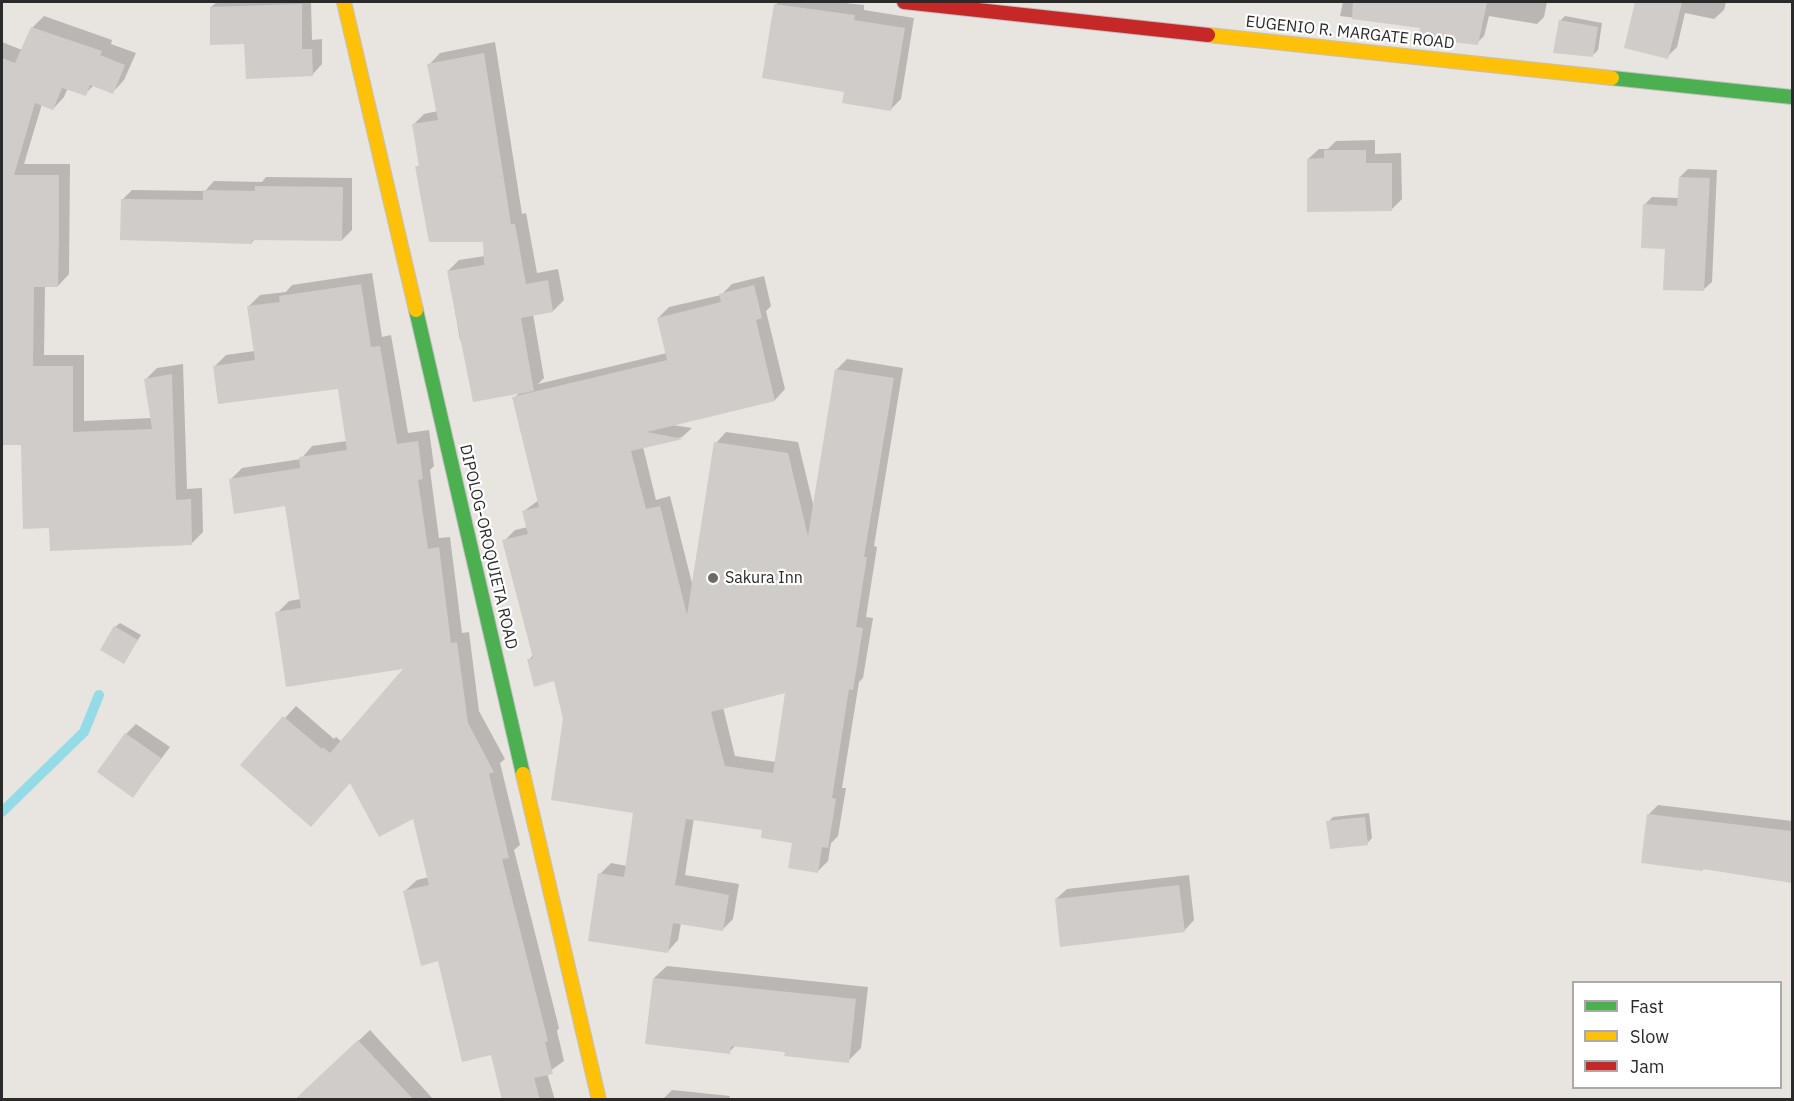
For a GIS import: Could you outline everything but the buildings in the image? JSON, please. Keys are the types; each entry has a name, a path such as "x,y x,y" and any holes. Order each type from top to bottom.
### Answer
{"main road":[{"name":"DIPOLOG-OROQUIETA ROAD","path":"344,2 599,1100"},
{"name":"EUGENIO R. MARGATE ROAD","path":"904,2 1792,97"}],"waterway":[{"path":"2,812 84,732 99,695"}],"traffic: fast":[{"path":"1612,78 1792,97"},
{"path":"416,310 523,774"}],"traffic: slow":[{"path":"344,2 416,310"},
{"path":"1208,35 1612,78"},
{"path":"523,774 599,1100"}],"traffic: jam":[{"path":"904,2 1208,35"}],"place":[{"name":"Sakura Inn","path":"713,578"}]}
